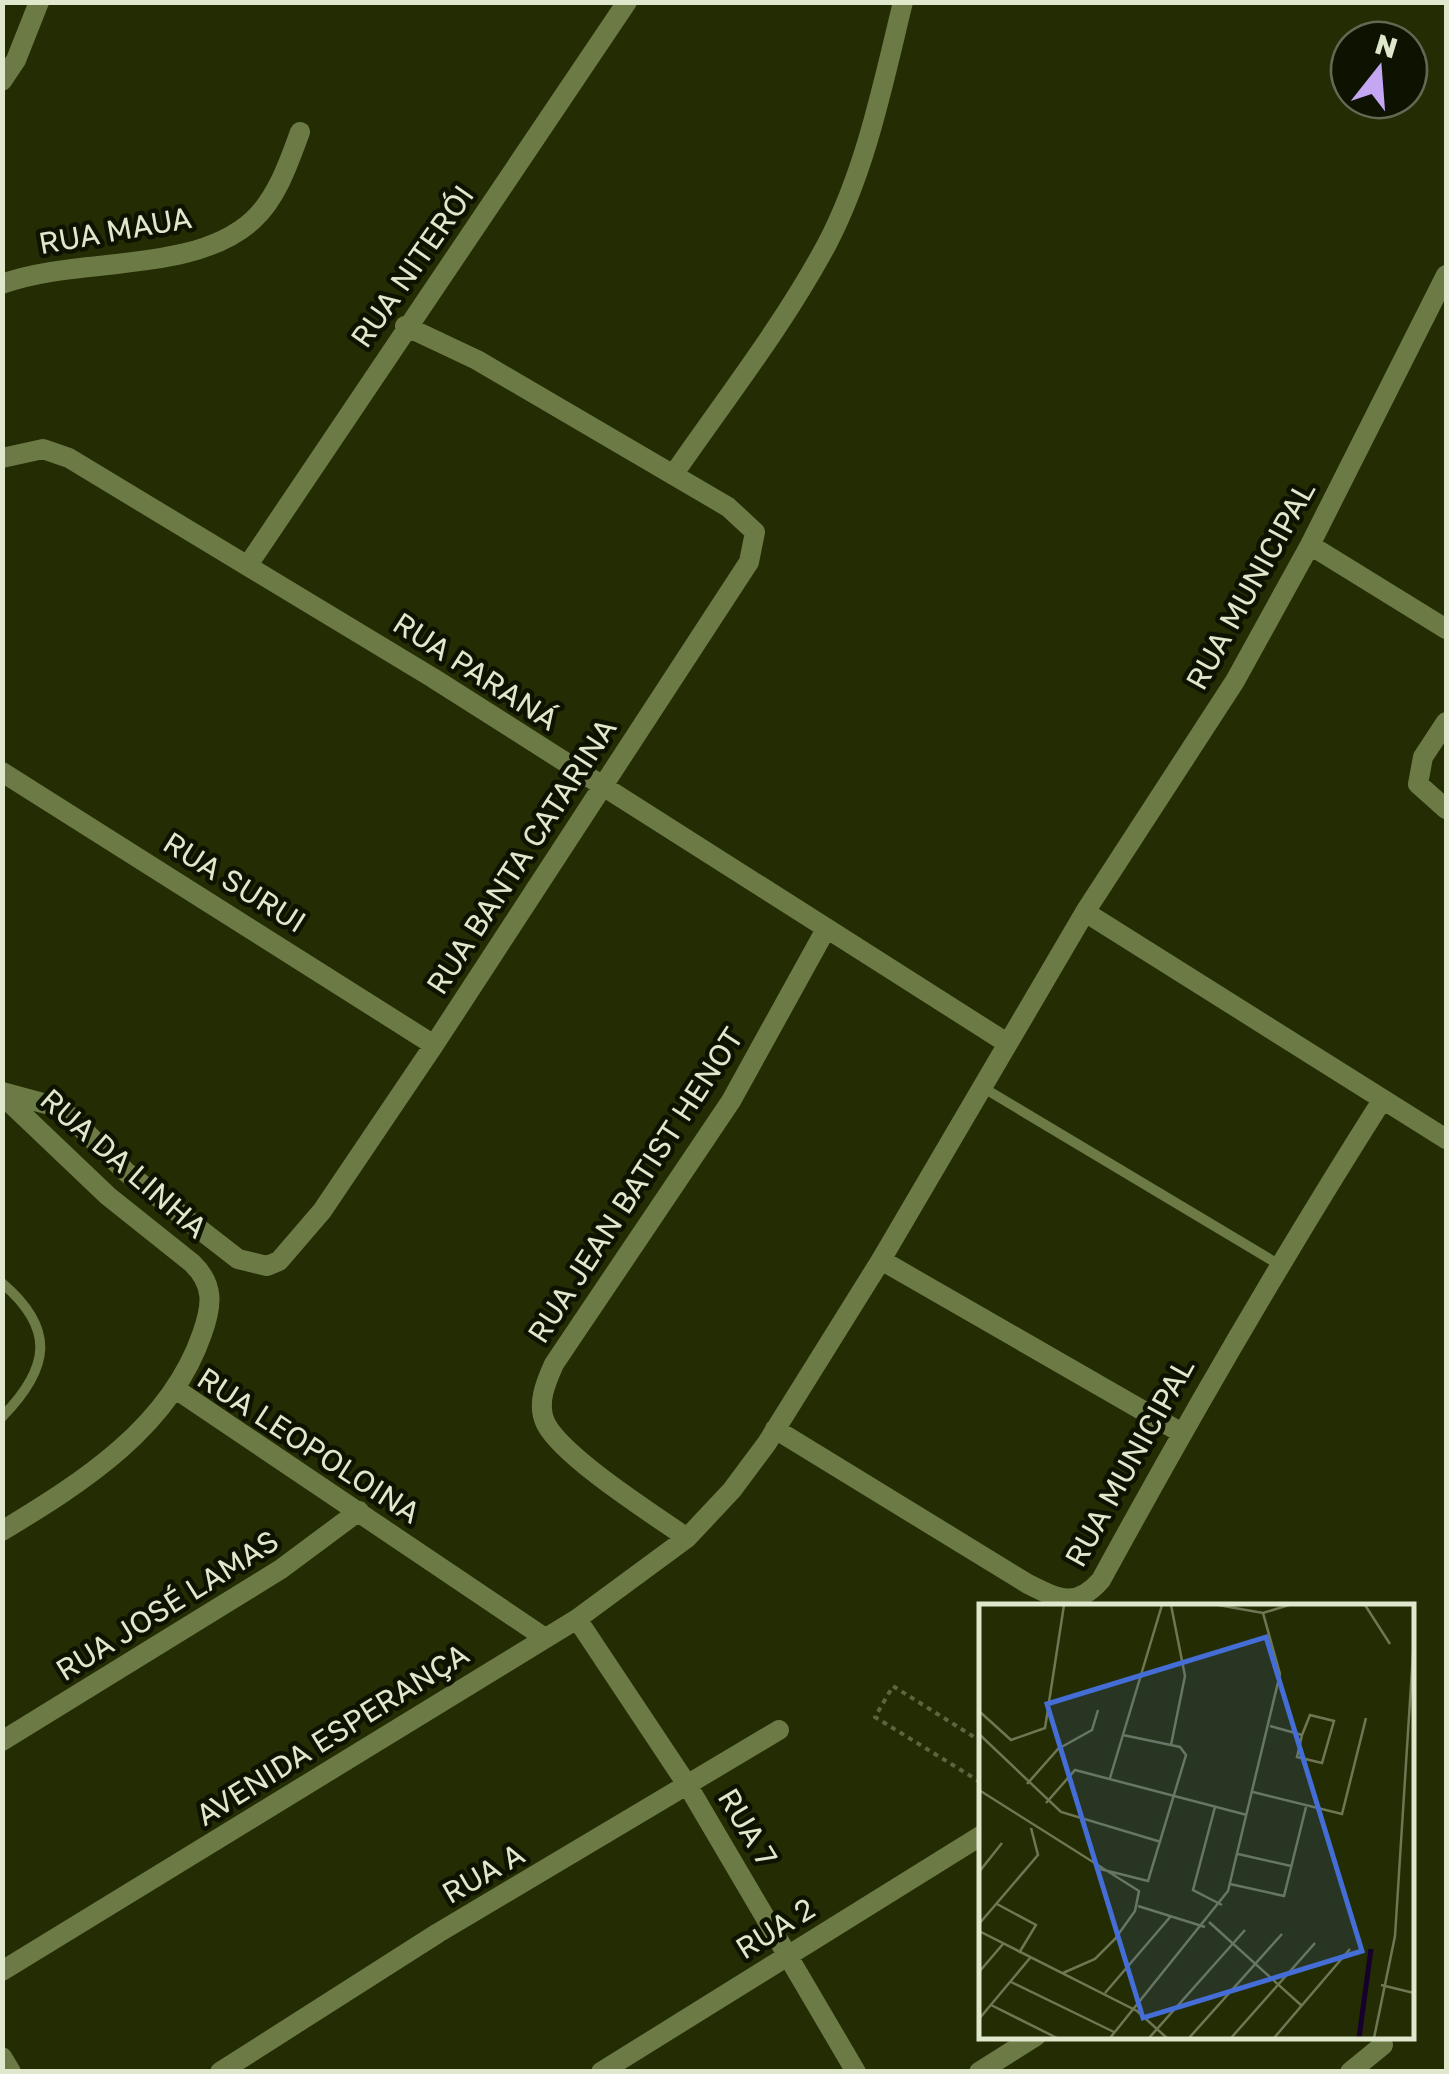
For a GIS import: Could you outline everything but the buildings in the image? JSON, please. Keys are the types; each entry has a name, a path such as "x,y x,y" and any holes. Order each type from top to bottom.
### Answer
{"street":[{"path":"2,81 16,60 38,2"},
{"name":"RUA NITERÓI","path":"248,565 405,326 627,2"},
{"path":"674,474 763,352 828,241 886,84 904,2"},
{"name":"RUA MAUA","path":"2,284 53,270 190,251 226,237 264,206 300,132"},
{"name":"RUA MUNICIPAL","path":"687,1538 732,1490 775,1429 881,1260 1085,912 1235,680 1310,545 1446,275"},
{"name":"RUA BANTA CATARINA","path":"2,1094 61,1108 126,1172 238,1259 267,1266 293,1250 434,1045 754,552 752,526 674,474 477,360 405,326"},
{"name":"RUA PARANÁ","path":"2,458 42,449 69,458 248,565 1006,1043"},
{"path":"1310,545 1446,628"},
{"path":"1446,722 1423,757 1418,784 1446,809"},
{"name":"RUA SURUI","path":"2,772 434,1045"},
{"path":"1085,912 1381,1102 1446,1139"},
{"name":"RUA JEAN BATIST HENOT","path":"687,1538 592,1468 554,1434 546,1423 542,1395 554,1364 731,1101 826,930"},
{"name":"RUA DA LINHA","path":"2,1094 108,1196 202,1272 210,1298 208,1318 177,1390"},
{"name":"RUA MUNICIPAL","path":"775,1429 892,1505 1028,1584 1072,1604 1082,1599 1101,1580 1180,1432 1278,1264 1381,1102"},
{"path":"881,1260 1180,1432"},
{"name":"RUA LEOPOLOINA","path":"2,1531 93,1472 177,1390 545,1638"},
{"name":"RUA JOSÉ LAMAS","path":"2,1741 281,1569 359,1511"},
{"name":"AVENIDA ESPERANÇA","path":"2,1970 577,1619 687,1538"},
{"name":"RUA 7","path":"577,1619 688,1786 856,2072"},
{"name":"RUA A","path":"220,2072 438,1933 779,1730"},
{"name":"RUA 2","path":"601,2072 979,1837"},
{"path":"979,2072 1031,2039"},
{"path":"1350,2072 1384,2045"},
{"path":"2,2057 11,2072"}],"lane":[{"path":"982,1088 1278,1264"},
{"path":"2,1283 31,1310 42,1340 24,1394 2,1417"}],"path":[{"path":"979,1740 893,1686 875,1718 979,1781"}]}
